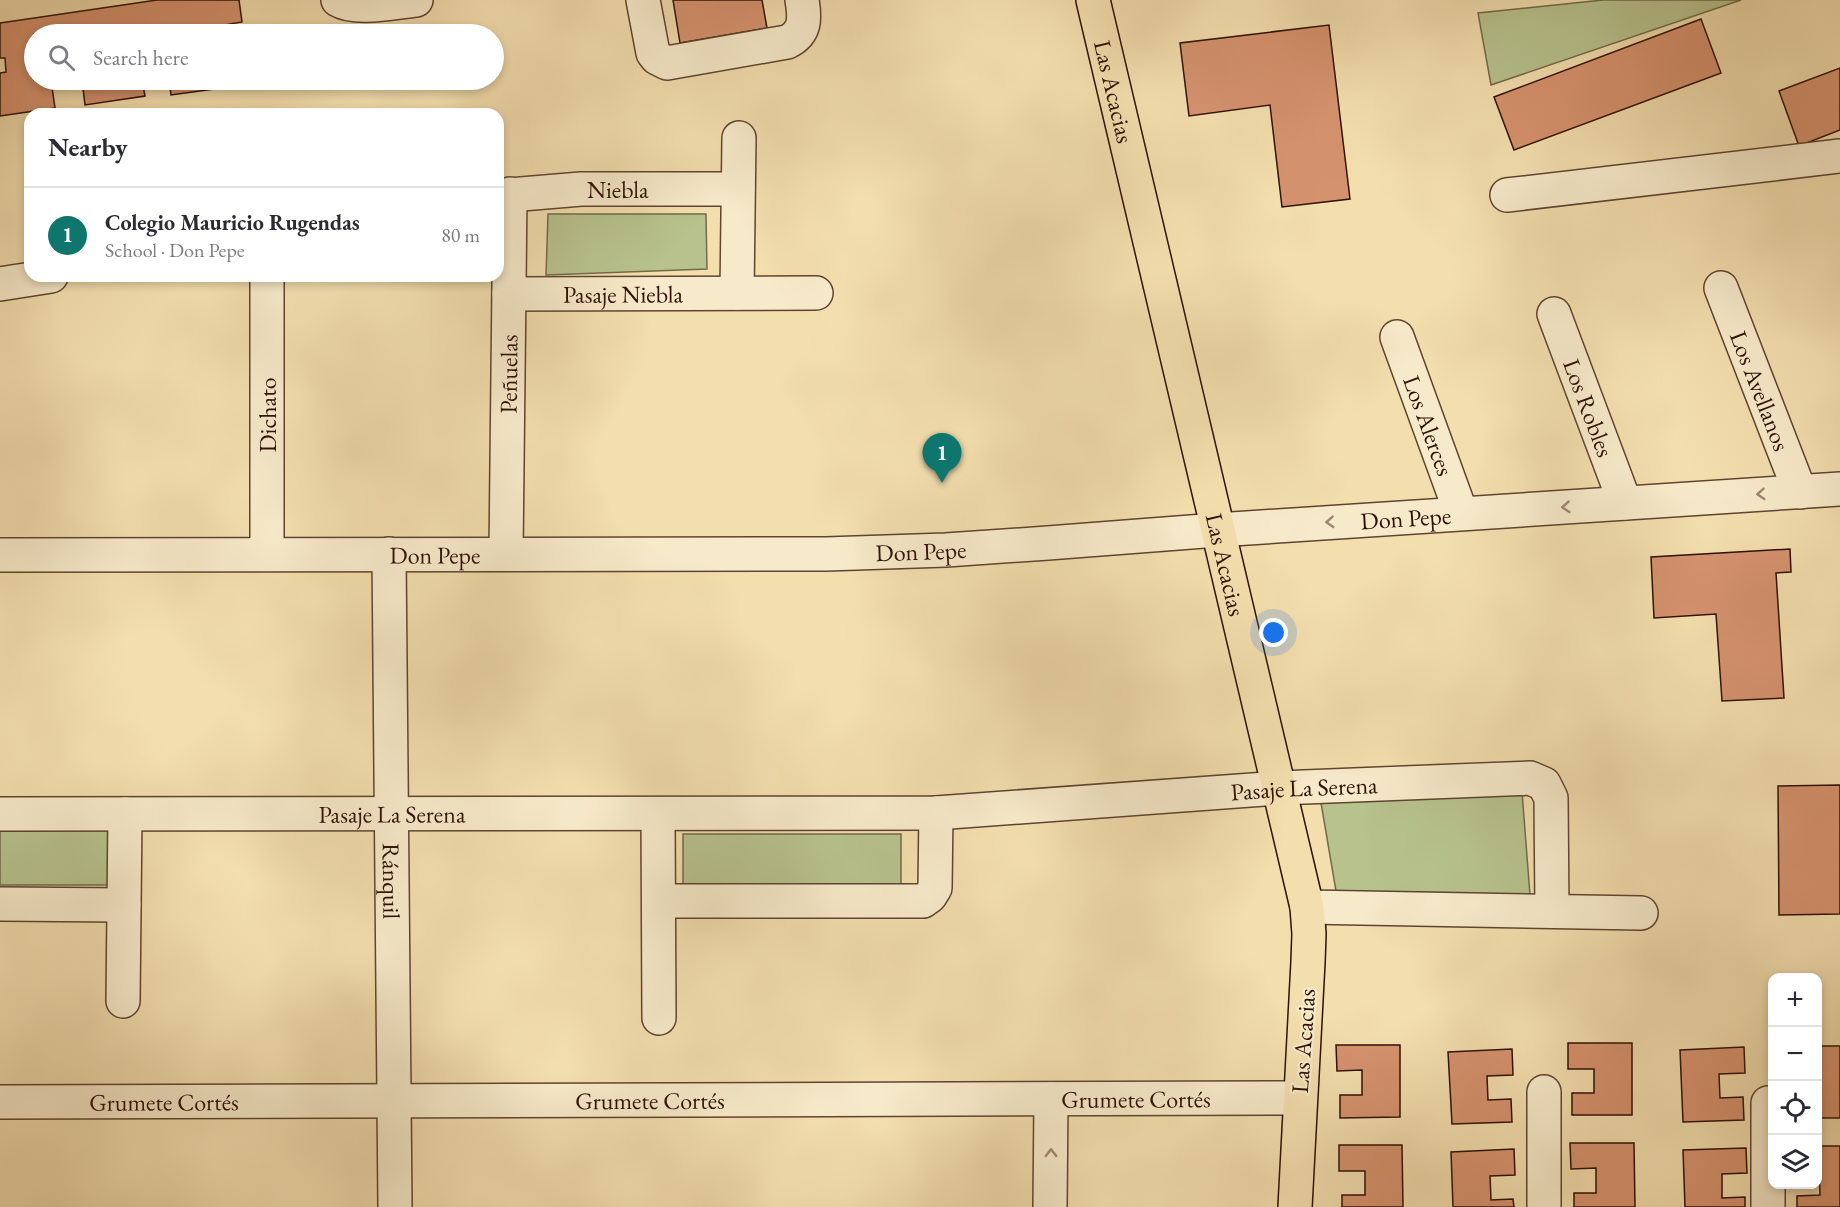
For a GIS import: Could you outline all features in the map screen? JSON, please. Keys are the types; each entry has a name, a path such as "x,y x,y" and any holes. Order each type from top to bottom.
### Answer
{"main road":[{"name":"Las Acacias","path":"1093,0 1307,907 1308,962 1295,1207"}],"street":[{"path":"341,2 365,5 416,0"},
{"path":"643,0 653,53 667,63 787,42 800,33 804,23 802,0"},
{"path":"737,293 739,138"},
{"path":"1507,195 1840,156"},
{"name":"Niebla","path":"504,195 581,189 738,189"},
{"name":"Peñuelas","path":"504,195 509,294 506,554"},
{"path":"0,284 24,280"},
{"name":"Dichato","path":"267,282 267,554"},
{"name":"Los Avellanos","path":"1721,288 1800,492"},
{"name":"Pasaje Niebla","path":"509,294 816,293"},
{"name":"Los Robles","path":"1554,314 1625,503"},
{"name":"Los Alerces","path":"1397,337 1461,513"},
{"name":"Don Pepe","path":"0,555 826,554 934,550 1840,489"},
{"name":"Ránquil","path":"389,554 395,1207"},
{"name":"Pasaje La Serena","path":"0,814 936,813 1279,788 1530,778 1544,784 1551,798 1552,911"},
{"path":"658,901 923,901 935,888 936,813"},
{"path":"123,1001 125,814"},
{"path":"658,814 659,1018"},
{"path":"0,904 124,906"},
{"path":"1307,907 1641,913"},
{"path":"1544,1092 1544,1207"},
{"name":"Grumete Cortés","path":"0,1102 1299,1098"},
{"path":"1050,1207 1051,1099"},
{"path":"1768,1135 1768,1207"}],"green space":[{"path":"1603,0 1741,0 1491,85 1478,13"},
{"path":"548,214 706,214 707,269 546,275"},
{"path":"1522,792 1530,895 1337,897 1321,803"},
{"path":"0,827 110,828 110,885 0,885"},
{"path":"683,834 901,834 901,887 683,887"}],"building":[{"path":"157,0 239,0 242,22 230,24 24,24 24,90 52,90 55,108 24,108 24,113 0,116 0,73 6,72 5,58 0,58 0,23"},
{"path":"673,0 762,0 767,28 680,43"},
{"path":"1701,19 1721,73 1514,150 1494,97"},
{"path":"1329,25 1350,199 1282,207 1270,105 1189,116 1180,43"},
{"path":"1840,68 1840,130 1799,146 1779,91"},
{"path":"83,90 144,90 145,96 85,105"},
{"path":"170,90 207,90 171,95"},
{"path":"1790,549 1791,572 1776,573 1784,698 1722,701 1716,614 1654,618 1651,557"},
{"path":"1840,785 1840,914 1779,915 1778,786"},
{"path":"1568,1043 1632,1043 1632,1115 1572,1115 1572,1093 1594,1093 1594,1069 1568,1069"},
{"path":"1336,1045 1400,1045 1400,1117 1340,1118 1340,1095 1362,1095 1362,1070 1337,1071"},
{"path":"1822,1046 1840,1046 1840,1118 1822,1118"},
{"path":"1744,1047 1745,1073 1719,1074 1720,1098 1743,1097 1744,1120 1683,1122 1680,1050"},
{"path":"1512,1049 1513,1075 1487,1076 1488,1100 1511,1099 1512,1122 1452,1124 1448,1052"},
{"path":"1570,1143 1634,1143 1635,1207 1574,1207 1574,1193 1596,1193 1596,1168 1571,1169"},
{"path":"1339,1145 1402,1145 1403,1207 1342,1207 1342,1195 1365,1195 1365,1171 1339,1171"},
{"path":"1822,1146 1840,1146 1840,1207 1797,1207 1797,1196 1820,1195"},
{"path":"1746,1148 1747,1173 1722,1174 1722,1198 1745,1197 1745,1207 1685,1207 1683,1150"},
{"path":"1514,1149 1515,1175 1490,1176 1491,1200 1513,1199 1514,1207 1453,1207 1451,1152"}],"place":[{"name":"Colegio Mauricio Rugendas","path":"942,483"}]}
